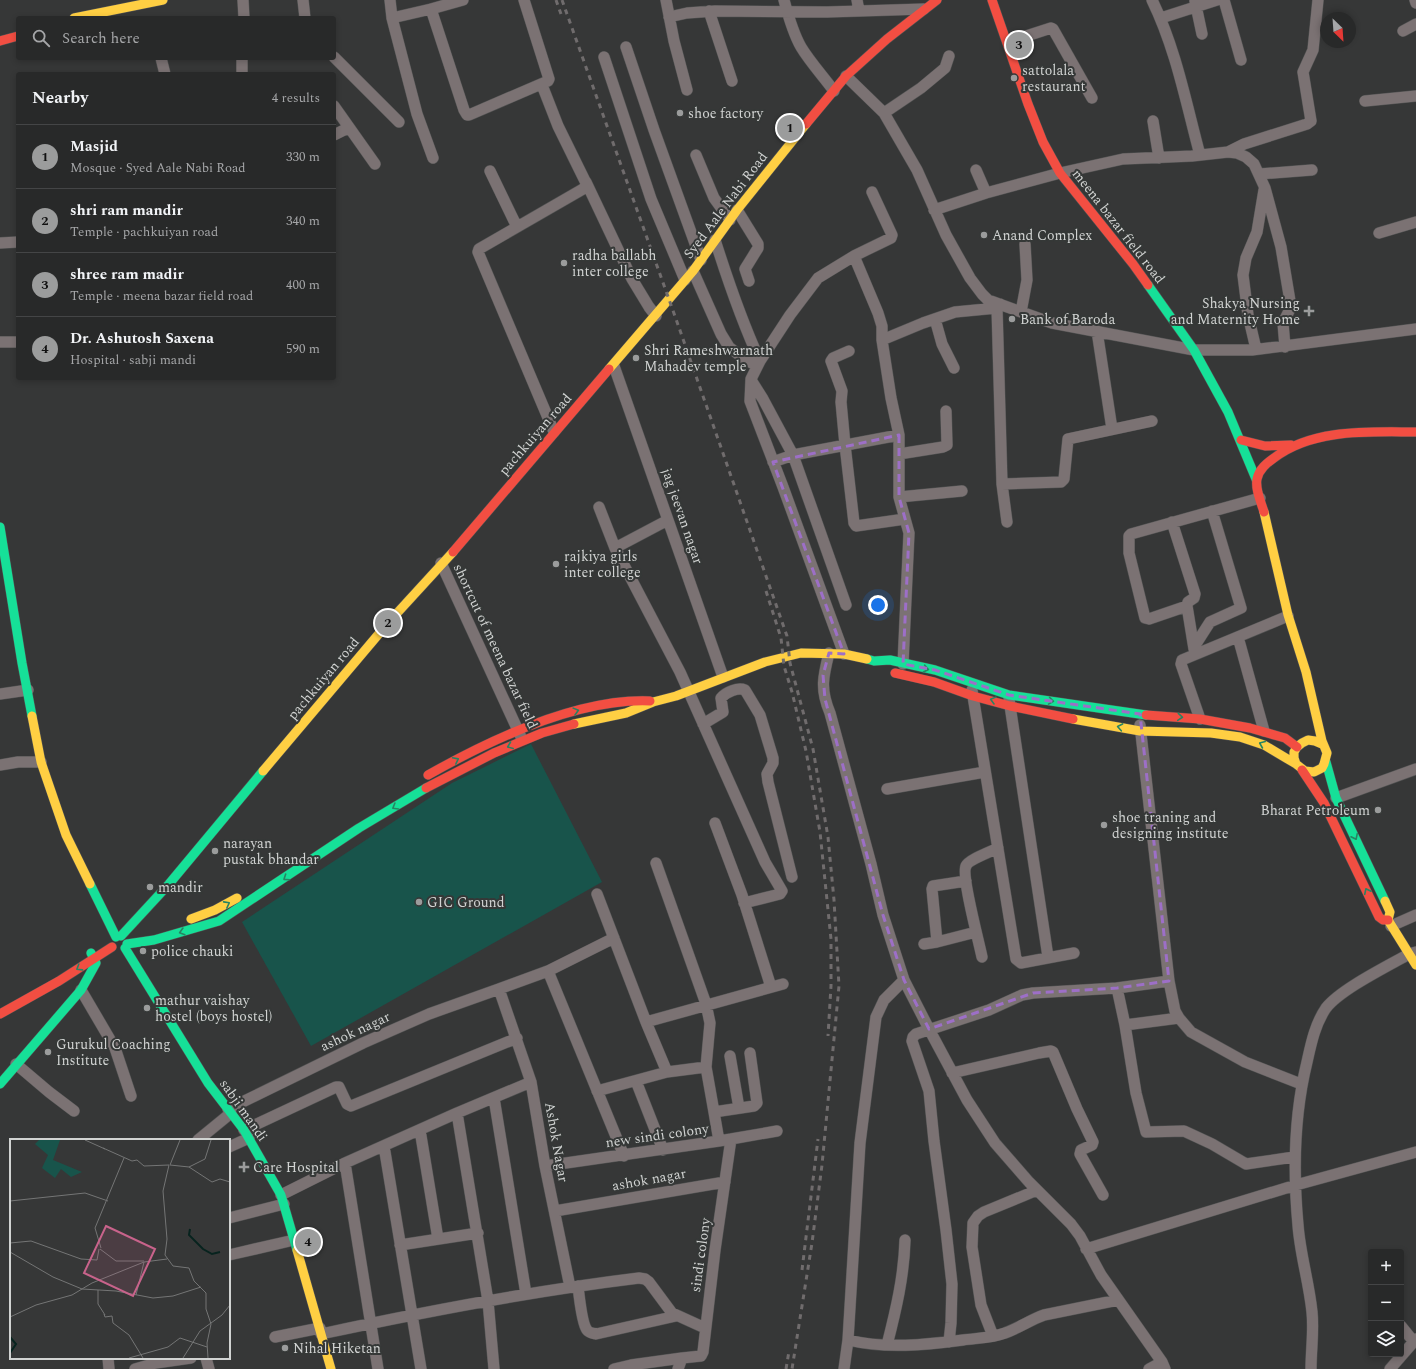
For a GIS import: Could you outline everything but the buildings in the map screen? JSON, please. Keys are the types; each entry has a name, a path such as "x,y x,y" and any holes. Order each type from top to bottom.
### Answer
{"main road":[{"path":"83,16 163,0"},
{"name":"Syed Aale Nabi Road","path":"642,332 693,271 737,210 846,76 887,39 924,9 938,0"},
{"name":"meena bazar field road","path":"992,0 1008,42 1028,104 1043,142 1060,173 1133,264 1194,350 1219,392 1241,440 1256,479 1288,616 1311,689 1322,744"},
{"path":"0,41 16,37"},
{"name":"pachkuiyan road","path":"119,942 322,701 642,332"},
{"path":"1241,440 1265,446 1296,444 1334,435 1416,432"},
{"path":"1256,479 1263,467 1269,461 1296,444"},
{"name":"sabji mandi","path":"0,527 41,762 66,835 119,942 208,1083 246,1134 283,1199 331,1369"},
{"path":"119,942 154,940 219,921 359,828 438,782 494,753 542,733 578,723 626,713 765,662 801,653 844,654 874,661 890,660 935,670 970,682 1010,700 1140,730 1212,733 1240,736 1264,745 1306,772 1316,772 1324,766 1326,762"},
{"path":"874,661 887,671 934,682 972,696 1200,719 1264,731 1285,738 1297,747"},
{"path":"421,780 453,761 518,730 547,719 596,705 634,700 653,702"},
{"path":"1314,708 1308,733 1294,752 1294,758 1324,803 1379,917 1390,923 1413,953 1416,965"},
{"path":"1308,733 1322,744 1327,752 1326,762 1336,798 1390,912 1390,923"},
{"path":"433,773 438,782"},
{"path":"183,921 213,911 229,903 383,803"},
{"path":"301,856 306,864"},
{"path":"213,911 219,921"},
{"path":"0,1004 119,942 146,932"},
{"path":"0,1084 81,990 96,963 93,956"},
{"path":"0,1014 59,981 93,956"}],"street":[{"path":"98,0 101,12"},
{"path":"243,0 244,16"},
{"path":"303,0 305,16"},
{"path":"390,0 392,18 417,114 433,158"},
{"path":"392,18 431,10 463,0"},
{"path":"431,10 467,115 469,115 542,84 549,79 524,0"},
{"path":"666,0 687,90"},
{"path":"784,0 800,45 834,91"},
{"path":"1152,0 1161,18 1184,92 1200,155"},
{"path":"1161,18 1196,3 1217,0"},
{"path":"1224,0 1241,60"},
{"path":"1228,152 1244,144 1307,124 1311,121 1303,72 1314,50 1318,0"},
{"path":"1196,3 1202,34"},
{"path":"669,18 709,11 738,10 827,12 858,5 924,9"},
{"path":"709,11 732,81"},
{"path":"1403,31 1416,24"},
{"path":"1008,42 1051,28 1053,29 1092,98"},
{"path":"626,47 701,260"},
{"path":"884,113 921,88 944,68 949,56"},
{"path":"604,57 651,199 685,280"},
{"path":"336,59 399,122"},
{"path":"162,60 164,72"},
{"path":"242,60 242,72"},
{"path":"846,76 884,113 917,170 934,210 967,272 982,294 998,306 1052,323 1194,350 1285,347 1416,329"},
{"path":"542,84 558,126 632,279 656,316"},
{"path":"1365,101 1416,96"},
{"path":"336,109 375,164"},
{"path":"1153,121 1159,158"},
{"path":"336,134 348,128"},
{"path":"934,210 986,193 1060,173 1122,159 1159,158 1228,152 1237,153 1246,157 1254,164 1259,174 1265,188 1281,247 1290,307 1283,322 1285,347"},
{"path":"696,155 714,198 730,220"},
{"path":"976,170 986,193"},
{"path":"1259,174 1312,170"},
{"path":"490,171 517,227"},
{"path":"554,432 478,252 479,249 583,189 586,187 586,182"},
{"path":"1256,349 1246,303 1243,275 1246,258 1257,232 1258,219 1265,188"},
{"path":"844,654 750,401 751,379 790,315 816,281 823,274 854,256 892,237 872,192"},
{"path":"737,210 758,244 758,248 745,269 749,281"},
{"path":"1378,233 1416,222"},
{"path":"715,240 759,364"},
{"path":"0,243 16,242"},
{"path":"1021,312 1027,280 1025,244"},
{"path":"854,256 882,326 882,340 891,398 899,435 900,497 909,533 903,664"},
{"path":"693,271 721,334 729,346 743,358 759,364"},
{"path":"882,340 935,318 955,312 998,306"},
{"path":"998,306 1002,484 1007,522"},
{"path":"935,318 942,344 954,368"},
{"path":"1097,331 1112,429"},
{"path":"0,342 16,342"},
{"path":"849,351 833,358 831,361 842,391 845,445 855,525 905,519"},
{"name":"jag jeevan nagar","path":"614,366 723,677"},
{"path":"751,379 763,398 793,455 846,605"},
{"path":"899,454 943,447 947,444 946,411"},
{"path":"1002,484 1061,482 1064,479 1068,439 1152,421"},
{"path":"773,462 793,455 899,435"},
{"path":"900,497 962,491"},
{"path":"1187,606 1150,619 1145,618 1129,553 1129,538 1131,535 1260,498"},
{"path":"599,507 615,548 671,654 765,862 782,891 780,894 744,903"},
{"path":"1195,650 1210,622 1241,608 1212,511"},
{"path":"615,548 668,520"},
{"path":"1172,522 1195,594 1194,598 1188,602 1187,606 1195,650"},
{"name":"shortcut of meena bazar field","path":"441,563 523,741"},
{"path":"1200,719 1181,662 1184,658 1195,650 1238,637 1288,616"},
{"path":"1238,637 1264,731"},
{"path":"828,653 822,686 825,699 830,712 859,818 883,915 904,980 967,1100 995,1143 1037,1190 1071,1224 1080,1236 1101,1275 1163,1365 1149,1369"},
{"path":"970,682 1016,959 1021,963 1074,953"},
{"path":"703,724 723,712 721,698 724,695 738,689 745,690 764,725 773,758 773,763 768,771 767,777 792,877"},
{"path":"0,694 28,690"},
{"path":"1010,700 1048,957"},
{"path":"1140,714 1140,730 1170,987 1175,1011 1191,1032 1245,1062 1301,1084"},
{"path":"0,765 18,762 41,762"},
{"path":"1336,798 1416,769"},
{"path":"887,789 985,772"},
{"path":"715,823 744,903 771,987"},
{"path":"982,957 966,882 966,864 998,848"},
{"path":"656,863 706,1004 710,1026 706,1067 714,1112"},
{"path":"938,942 932,889 933,886 966,882"},
{"path":"597,894 646,1022 667,1072"},
{"path":"1390,923 1416,915"},
{"path":"924,944 976,932"},
{"name":"ashok nagar","path":"199,1139 230,1111 370,1040 429,1014 548,971 614,938"},
{"path":"1310,1369 1314,1332 1312,1310 1298,1226 1294,1157 1301,1084 1314,1032 1327,1007 1336,998 1357,984 1413,953"},
{"path":"548,971 624,1156"},
{"path":"844,1369 848,1340 860,1143 876,1017 884,1000 904,980"},
{"path":"646,1022 706,1004 783,984"},
{"path":"949,1342 952,1284 946,1230 929,1091 912,1041 913,1037 916,1034 929,1029 989,1010 1033,993 1117,988 1170,987"},
{"path":"1117,988 1125,1025 1136,1093 1146,1132 1184,1130 1246,1164 1294,1157"},
{"path":"230,1218 283,1199 345,1163 531,1082 499,989"},
{"path":"81,990 115,1048 132,1096"},
{"path":"1125,1025 1179,1018"},
{"path":"230,1146 246,1134 336,1087 340,1088 348,1105 354,1105 517,1038"},
{"path":"952,1073 1039,1053 1053,1052 1074,1103 1093,1142 1092,1145 1081,1150 1080,1154 1103,1195"},
{"name":"new sindi colony","path":"545,1166 719,1142 714,1112 754,1106 757,1103 750,1053"},
{"path":"730,1056 739,1108"},
{"path":"16,1064 48,1092 74,1111"},
{"path":"597,1091 667,1072 706,1067"},
{"path":"636,1081 663,1150"},
{"name":"Ashok Nagar","path":"531,1082 545,1166 584,1325 588,1331 596,1334 676,1316"},
{"path":"494,1098 526,1294"},
{"path":"457,1113 488,1301 494,1369"},
{"path":"420,1130 438,1239"},
{"path":"719,1142 777,1130"},
{"name":"sindi colony","path":"682,1358 701,1356 702,1354 731,1139"},
{"path":"384,1146 420,1369"},
{"path":"1086,1249 1296,1186 1416,1152"},
{"path":"345,1163 378,1369"},
{"name":"ashok nagar","path":"555,1211 725,1182"},
{"path":"993,1336 981,1305 972,1247 973,1223 978,1216 984,1212 1037,1190"},
{"path":"400,1245 478,1233"},
{"path":"230,1255 294,1240"},
{"path":"887,1345 901,1283 905,1240"},
{"path":"275,1337 370,1323 411,1314 574,1286 639,1278 649,1282 672,1313 676,1316 706,1328"},
{"path":"848,1340 861,1343 887,1345 926,1344 993,1336 1044,1315 1118,1300"},
{"path":"1390,1369 1415,1340 1404,1329"},
{"path":"614,1369 682,1358 678,1369"},
{"path":"108,1359 109,1369"},
{"path":"135,1369 155,1361 176,1359"},
{"path":"174,1369 186,1359"},
{"path":"206,1359 209,1369"}],"highlighted area":[{"path":"899,435 899,497 909,533 903,664 935,670 1009,695 1140,714 1169,981 1117,988 1033,993 929,1029 904,980 883,915 825,699 823,675 829,653 844,654 773,462"}],"green space":[{"name":"GIC Ground","path":"531,744 602,882 311,1046 242,922 452,783"}],"railway":[{"path":"556,0 561,14"},
{"path":"562,0 787,636 790,663 813,749 828,837 834,900 839,986 822,1165 812,1243 792,1369"},
{"path":"766,591 781,638 784,666 792,692 806,751 820,832 831,939 831,986 828,1036"},
{"path":"802,1270 818,1139"},
{"path":"786,1369 789,1351"}],"traffic: fast":[{"path":"1148,285 1194,350 1228,412 1256,479"},
{"path":"0,527 32,716"},
{"path":"867,659 874,661 890,660 935,670 1009,695 1146,715"},
{"path":"1326,762 1336,798 1385,901"},
{"path":"121,936 169,884 263,771"},
{"path":"127,944 154,940 219,921 359,828 426,788"},
{"path":"90,884 116,937"},
{"path":"125,948 208,1083 244,1130 281,1195 297,1250"},
{"path":"0,1084 81,990 96,963 91,953"}],"traffic: slow":[{"path":"84,16 163,0"},
{"path":"609,369 693,271 737,210 806,124"},
{"path":"1264,512 1288,615 1306,672 1322,741 1327,753 1322,768 1314,772 1305,771 1296,764 1294,752 1302,743 1308,740 1322,744"},
{"path":"263,771 388,623 453,552"},
{"path":"574,724 626,713 653,702 676,696 765,662 801,653 844,654 867,659"},
{"path":"32,716 41,762 66,835 90,884"},
{"path":"1073,719 1140,731 1211,733 1240,737 1264,745 1296,764"},
{"path":"191,919 215,910 237,898"},
{"path":"1385,901 1390,912 1388,920 1416,965"},
{"path":"297,1250 331,1369"}],"traffic: jam":[{"path":"806,124 846,76 887,39 937,0"},
{"path":"992,0 1028,104 1043,142 1060,173 1148,285"},
{"path":"0,41 16,37"},
{"path":"453,552 609,369"},
{"path":"1264,512 1257,487 1258,475 1266,464 1289,448 1306,441 1342,434 1361,432 1416,432"},
{"path":"1241,440 1265,446 1291,445"},
{"path":"895,673 934,682 973,696 1010,706 1073,719"},
{"path":"428,775 507,735 564,714 594,706 622,702 650,701"},
{"path":"1146,715 1200,719 1250,728 1285,738 1297,747"},
{"path":"426,788 494,753 542,733 574,724"},
{"path":"1302,770 1324,803 1379,917 1383,920 1388,920"},
{"path":"0,1014 59,981 112,947"}],"place":[{"name":"shree ram madir","path":"1019,45"},
{"name":"sattolala restaurant","path":"1014,78"},
{"name":"shoe factory","path":"680,113"},
{"name":"Masjid","path":"790,128"},
{"name":"Anand Complex","path":"984,235"},
{"name":"radha ballabh inter college","path":"564,263"},
{"name":"Shakya Nursing and Maternity Home","path":"1309,311"},
{"name":"Bank of Baroda","path":"1012,319"},
{"name":"Shri Rameshwarnath Mahadev temple","path":"636,358"},
{"name":"rajkiya girls inter college","path":"556,564"},
{"name":"shri ram mandir","path":"388,623"},
{"name":"Bharat Petroleum","path":"1378,810"},
{"name":"shoe traning and designing institute","path":"1104,825"},
{"name":"narayan pustak bhandar","path":"215,851"},
{"name":"mandir","path":"150,887"},
{"name":"GIC Ground","path":"419,902"},
{"name":"police chauki","path":"143,951"},
{"name":"mathur vaishay hostel (boys hostel)","path":"147,1008"},
{"name":"Gurukul Coaching Institute","path":"48,1052"},
{"name":"Care Hospital","path":"244,1167"},
{"name":"Dr. Ashutosh Saxena","path":"308,1242"},
{"name":"Nihal Hiketan","path":"285,1348"}]}
